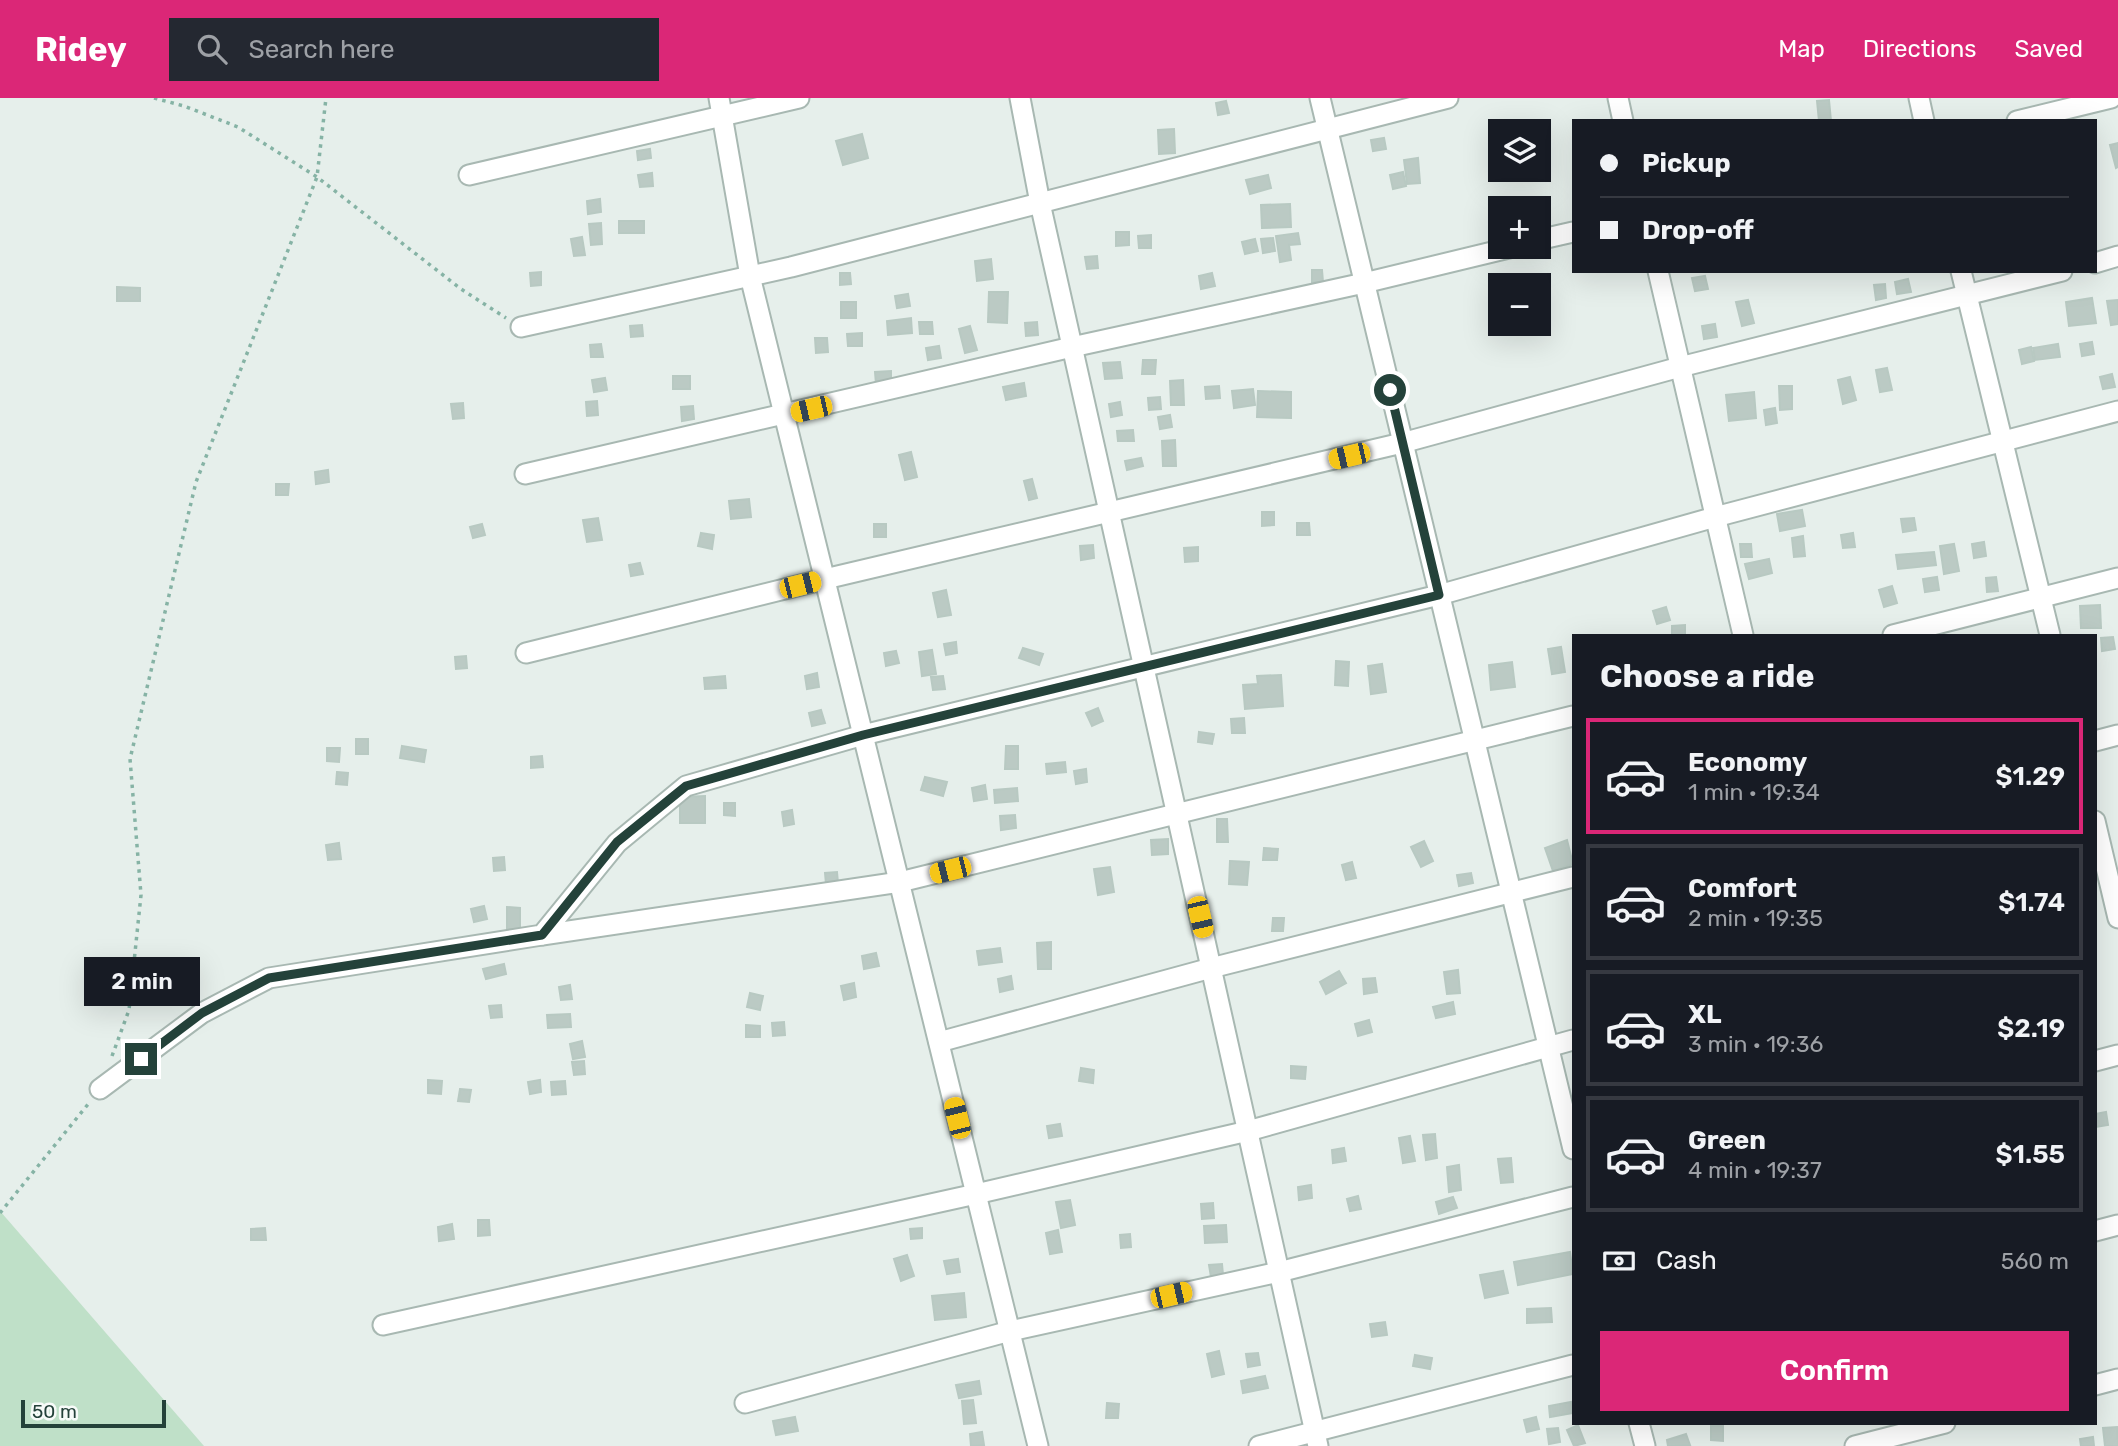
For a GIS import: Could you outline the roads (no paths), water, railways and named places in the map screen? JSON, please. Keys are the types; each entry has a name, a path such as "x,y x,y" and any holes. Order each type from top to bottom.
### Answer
{"street":[{"path":"470,175 720,107 799,98"},
{"path":"1020,98 1040,203 1316,1438"},
{"path":"1320,98 1572,1145"},
{"path":"521,327 750,276 1448,98"},
{"path":"1618,98 1623,119"},
{"path":"1919,98 1924,119"},
{"path":"2025,119 2111,98"},
{"path":"720,107 750,276 1038,1446"},
{"path":"1551,237 1572,232"},
{"path":"525,474 1072,347 1364,284 1488,253"},
{"path":"2097,261 2118,256"},
{"path":"1658,273 1743,634"},
{"path":"1961,273 2050,634"},
{"path":"526,653 825,579 1402,443 1681,367 2054,273"},
{"path":"542,935 617,842 686,786 863,735 1439,595 1715,517 2118,411"},
{"path":"1897,634 2118,578"},
{"path":"100,1089 202,1013 269,978 900,882 1572,716"},
{"path":"2097,740 2118,735"},
{"path":"2097,833 2108,896 2118,919"},
{"path":"939,1042 1211,968 1572,877"},
{"path":"383,1325 976,1194 1248,1130 1572,1040"},
{"path":"2097,1060 2118,1055"},
{"path":"745,1403 1010,1331 1279,1272 1572,1197"},
{"path":"2097,1230 2118,1225"},
{"path":"1259,1446 1316,1438 1572,1365"},
{"path":"2097,1384 2118,1379"},
{"path":"1640,1425 1645,1446"},
{"path":"1855,1446 1933,1430"}]}
